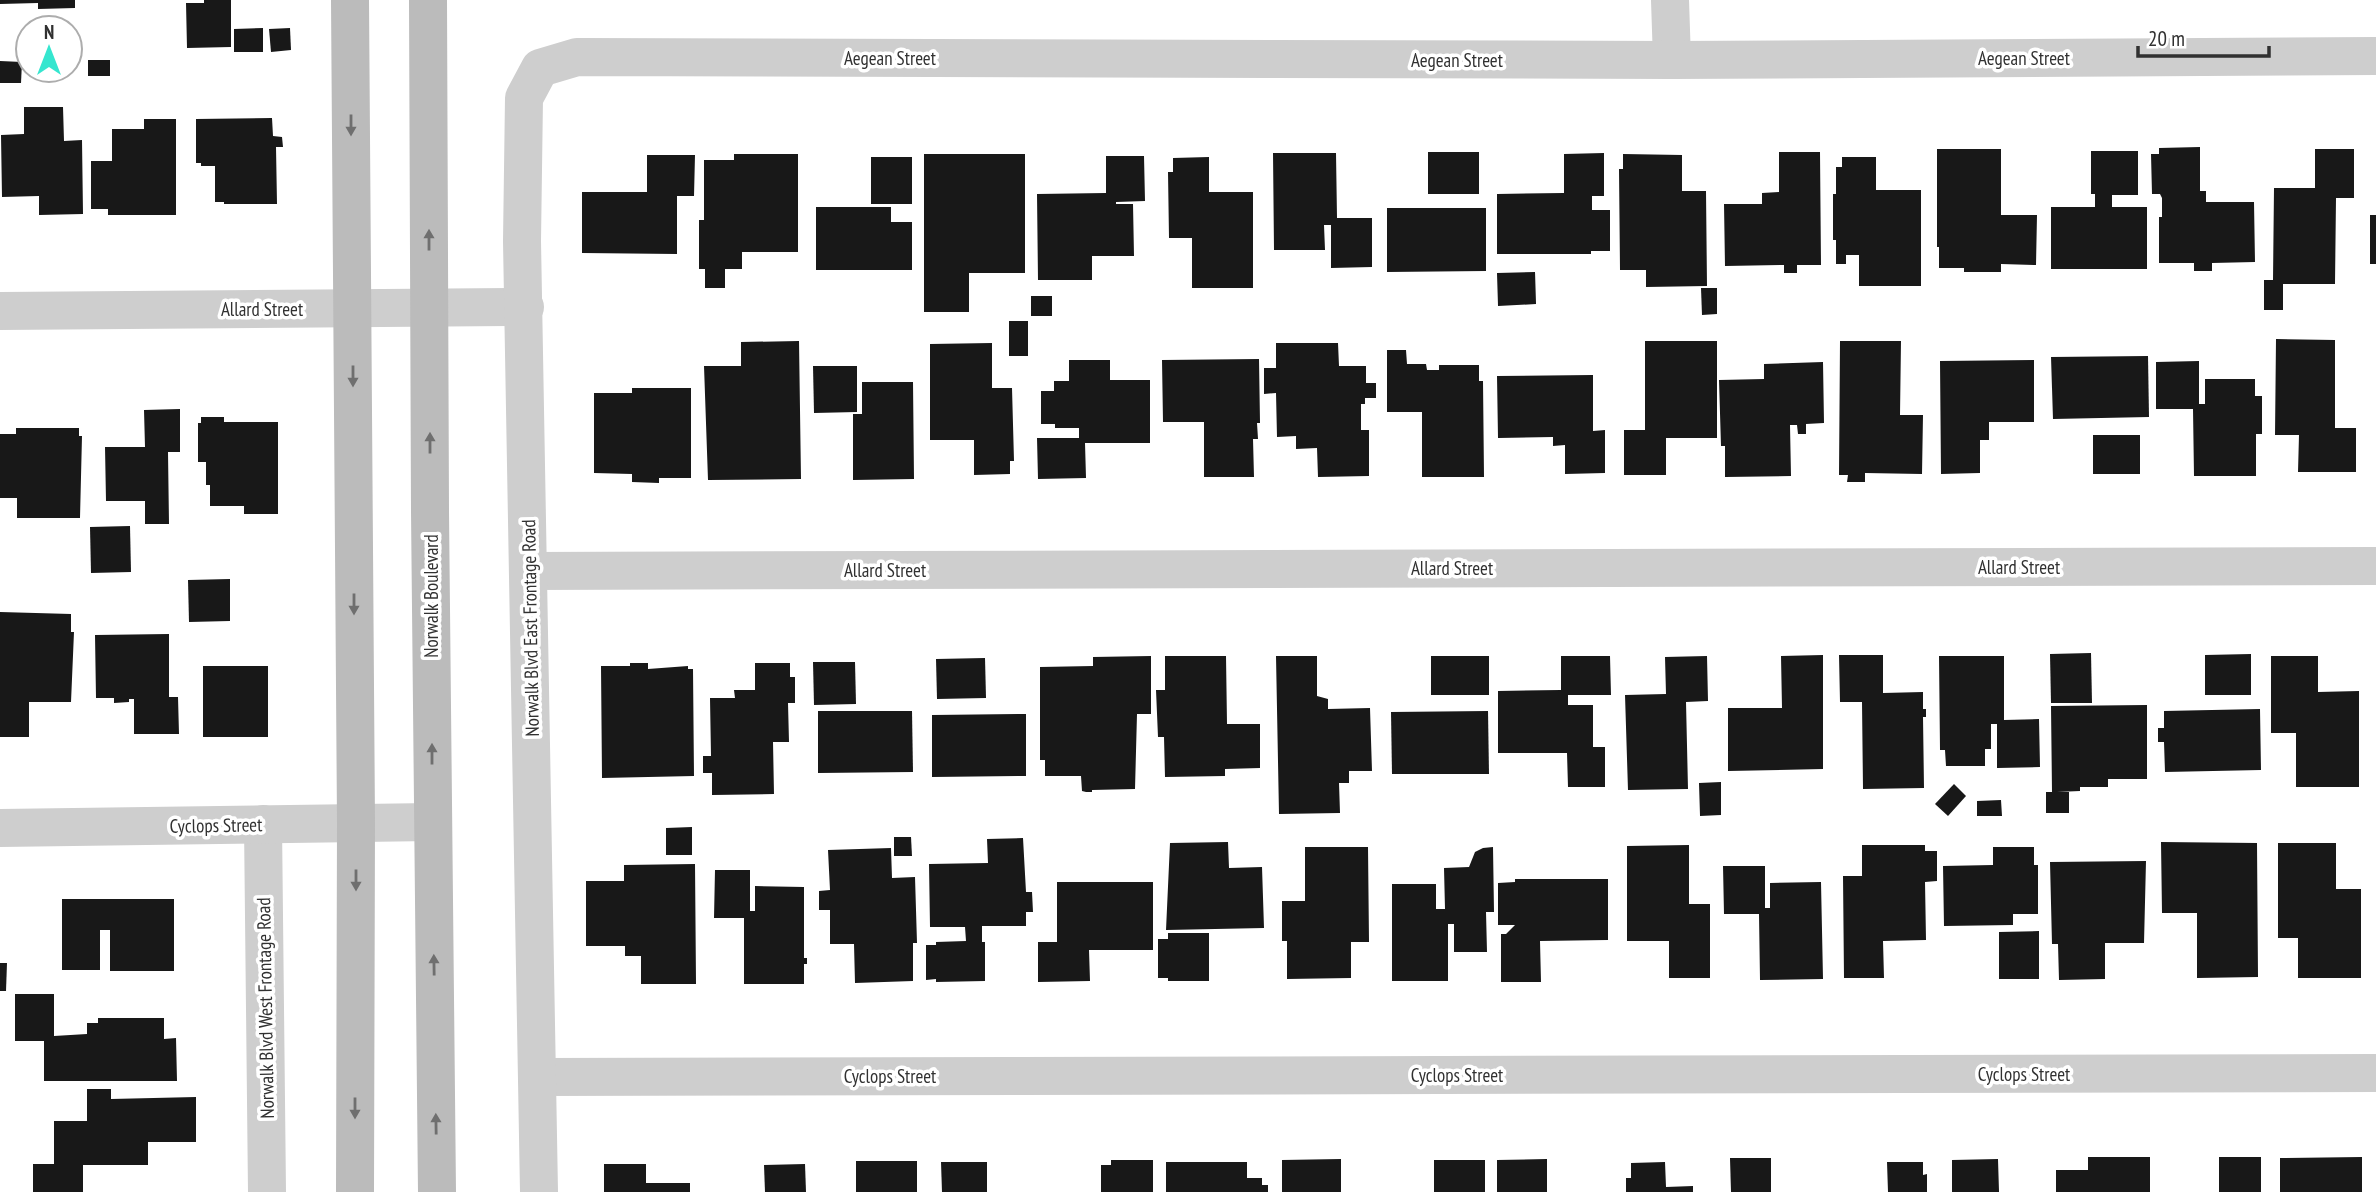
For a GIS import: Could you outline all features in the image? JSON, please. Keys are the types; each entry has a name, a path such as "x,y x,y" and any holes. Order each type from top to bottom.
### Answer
{"main road":[{"path":"350,0 356,823 355,1192"},
{"name":"Norwalk Boulevard","path":"428,0 432,822 437,1192"}],"street":[{"path":"1670,0 1672,60"},
{"name":"Aegean Street","path":"540,68 577,57 1672,60 2376,56"},
{"name":"Norwalk Blvd East Frontage Road","path":"539,1192 522,241 524,98 540,68"},
{"name":"Allard Street","path":"0,311 525,306"},
{"name":"Allard Street","path":"529,571 2376,566"},
{"name":"Cyclops Street","path":"0,828 432,822"},
{"name":"Norwalk Blvd West Frontage Road","path":"263,824 267,1192"},
{"name":"Cyclops Street","path":"539,1077 2376,1073"}],"building":[{"path":"0,0 75,0 75,8 38,9 38,3 0,4"},
{"path":"204,0 231,0 231,47 187,48 186,3 204,3"},
{"path":"263,28 263,52 234,52 234,29"},
{"path":"290,28 291,50 271,52 269,29"},
{"path":"88,60 110,60 110,76 88,76"},
{"path":"0,61 14,62 14,83 0,83"},
{"path":"24,107 63,107 64,141 82,140 83,214 39,215 39,196 2,197 1,135 24,134"},
{"path":"272,118 273,136 282,137 283,147 276,147 277,204 215,202 215,166 201,166 201,163 196,163 196,119"},
{"path":"144,119 176,119 176,215 108,215 108,209 91,209 91,161 112,161 112,129 144,129"},
{"path":"2200,147 2200,191 2206,191 2206,202 2254,202 2255,262 2212,263 2212,271 2194,271 2194,263 2159,263 2159,217 2162,217 2162,198 2160,194 2152,194 2151,154 2159,154 2159,148"},
{"path":"1937,149 2001,149 2001,215 2037,215 2036,265 2001,264 2001,272 1964,272 1964,268 1939,268"},
{"path":"2315,149 2354,149 2354,198 2336,198 2335,284 2283,284 2283,310 2264,310 2264,280 2273,280 2274,188 2315,188"},
{"path":"2091,151 2138,151 2138,195 2112,195 2112,207 2147,207 2147,269 2051,269 2051,207 2095,207 2095,194 2091,194"},
{"path":"1428,152 1479,152 1479,194 1428,194"},
{"path":"1779,152 1820,152 1821,265 1797,265 1797,273 1784,273 1784,265 1725,266 1724,204 1762,204 1762,193 1779,192"},
{"path":"1273,153 1336,153 1337,218 1372,218 1372,267 1331,268 1331,225 1324,225 1325,250 1274,250"},
{"path":"1604,153 1604,196 1592,196 1592,210 1610,210 1610,251 1591,251 1591,254 1497,254 1497,194 1564,193 1564,154"},
{"path":"734,154 798,154 798,252 742,252 742,269 725,269 725,288 705,288 705,269 699,269 699,220 704,220 704,160 734,160"},
{"path":"924,154 1025,154 1025,273 969,273 969,312 924,312"},
{"path":"1623,154 1682,155 1682,191 1706,191 1707,286 1646,287 1646,270 1620,270 1619,169 1623,169"},
{"path":"647,155 695,155 694,196 677,196 677,254 582,253 582,192 647,192"},
{"path":"1106,156 1144,156 1145,201 1116,202 1133,204 1134,256 1092,256 1092,280 1038,280 1037,194 1106,193"},
{"path":"871,157 912,157 912,204 871,204"},
{"path":"1209,157 1209,192 1253,192 1253,288 1192,288 1192,238 1169,238 1168,172 1173,172 1173,158"},
{"path":"1842,157 1876,157 1876,190 1921,190 1921,286 1859,286 1859,255 1846,255 1846,264 1836,264 1833,194 1836,194 1836,167 1842,167"},
{"path":"816,207 891,207 891,222 912,222 912,270 816,270"},
{"path":"1387,208 1486,208 1486,271 1387,272"},
{"path":"2370,215 2376,215 2376,264 2370,264"},
{"path":"1535,272 1536,304 1498,306 1497,273"},
{"path":"1701,288 1717,288 1717,314 1702,315"},
{"path":"1031,296 1052,296 1052,316 1031,316"},
{"path":"1009,321 1028,321 1028,356 1009,356"},
{"path":"2276,339 2335,340 2335,428 2356,428 2356,472 2298,472 2299,435 2275,435"},
{"path":"799,341 801,479 708,480 704,366 741,366 741,342"},
{"path":"1645,341 1717,341 1717,438 1666,438 1666,475 1624,475 1624,430 1645,430"},
{"path":"1840,341 1901,341 1900,415 1923,415 1922,474 1865,473 1865,482 1847,482 1848,475 1839,475"},
{"path":"992,343 992,388 1012,388 1014,461 1010,461 1010,474 974,475 974,440 930,440 930,344"},
{"path":"1276,343 1338,343 1339,366 1366,366 1366,383 1376,383 1376,398 1365,398 1365,404 1361,404 1361,430 1369,430 1369,476 1318,477 1317,448 1296,449 1296,436 1277,437 1276,393 1264,394 1264,368 1276,368"},
{"path":"1387,350 1406,350 1407,364 1426,364 1427,370 1439,370 1439,365 1479,365 1479,381 1483,381 1484,477 1422,477 1422,412 1387,412"},
{"path":"2148,356 2149,417 2053,419 2051,357"},
{"path":"1259,359 1260,423 1257,423 1258,439 1253,439 1254,477 1204,477 1204,422 1163,422 1162,360"},
{"path":"1069,360 1110,360 1110,380 1150,380 1150,443 1085,443 1086,478 1038,479 1037,438 1079,438 1079,428 1055,428 1055,424 1041,424 1041,391 1054,391 1054,381 1069,381"},
{"path":"2034,360 2034,422 1989,422 1989,440 1980,440 1980,473 1941,474 1940,361"},
{"path":"2199,361 2199,404 2205,404 2205,379 2255,379 2255,396 2262,396 2262,434 2256,434 2256,476 2194,476 2193,409 2156,409 2156,362"},
{"path":"1823,362 1824,423 1806,424 1806,434 1798,434 1797,425 1790,425 1791,476 1725,477 1719,380 1764,379 1764,364"},
{"path":"813,366 857,366 857,412 814,413"},
{"path":"1593,375 1593,431 1605,430 1605,473 1565,474 1565,445 1553,446 1553,437 1498,438 1497,376"},
{"path":"862,382 913,382 914,479 853,480 853,414 862,414"},
{"path":"632,388 691,388 691,478 659,478 659,483 632,482 632,474 594,473 594,393 632,393"},
{"path":"180,409 180,452 168,452 169,524 145,524 145,501 106,501 105,447 145,447 144,410"},
{"path":"201,417 224,417 224,422 278,422 278,514 244,514 244,506 210,506 206,462 198,462 198,423 201,423"},
{"path":"16,428 79,428 79,436 82,436 80,518 17,518 17,498 0,498 0,434 16,434"},
{"path":"2093,435 2140,435 2140,474 2093,474"},
{"path":"130,526 131,572 91,573 90,527"},
{"path":"230,579 230,621 189,622 188,580"},
{"path":"0,612 71,614 71,632 74,632 71,702 29,702 29,737 0,737"},
{"path":"169,634 169,697 178,697 179,734 134,734 134,699 114,703 114,698 96,698 95,635"},
{"path":"2091,653 2092,703 2051,703 2050,654"},
{"path":"2251,654 2251,695 2205,695 2205,655"},
{"path":"1823,655 1823,769 1728,771 1728,708 1782,708 1781,656"},
{"path":"1839,655 1883,655 1883,693 1923,692 1923,709 1926,709 1926,717 1923,717 1924,788 1863,789 1862,702 1840,702"},
{"path":"1151,656 1151,714 1137,714 1135,789 1086,792 1082,791 1081,776 1045,776 1045,760 1040,760 1040,667 1093,666 1093,657"},
{"path":"1165,656 1226,656 1227,724 1260,724 1260,768 1225,769 1225,776 1165,777 1164,737 1158,737 1156,690 1165,690"},
{"path":"1276,656 1317,656 1317,696 1328,699 1328,709 1370,708 1372,771 1349,771 1349,783 1339,783 1340,813 1279,814"},
{"path":"1431,656 1489,656 1489,695 1431,695"},
{"path":"1561,656 1610,656 1611,695 1568,695 1568,705 1593,705 1593,747 1605,747 1605,787 1568,787 1567,753 1498,753 1498,691 1561,690"},
{"path":"1707,656 1708,701 1686,702 1688,789 1628,790 1625,695 1666,694 1665,657"},
{"path":"1939,656 2004,656 2004,720 2039,719 2040,767 1997,768 1997,724 1991,724 1991,749 1985,749 1985,766 1946,766 1945,750 1940,750"},
{"path":"2271,656 2318,656 2318,692 2359,691 2359,787 2296,787 2296,733 2271,733"},
{"path":"985,658 986,698 937,699 936,659"},
{"path":"813,662 855,662 856,704 814,705"},
{"path":"630,663 648,663 648,669 688,666 688,669 693,669 694,776 602,778 601,666 630,666"},
{"path":"755,663 790,663 790,677 795,677 795,703 788,703 789,742 773,742 774,794 712,795 712,773 703,773 703,756 711,756 710,698 735,698 734,690 755,690"},
{"path":"203,666 268,666 268,737 203,737"},
{"path":"2147,705 2147,779 2108,779 2108,787 2080,787 2080,791 2057,792 2069,792 2069,813 2046,813 2046,792 2052,792 2051,706"},
{"path":"2260,709 2261,770 2165,772 2164,742 2158,742 2158,728 2164,728 2164,711"},
{"path":"818,711 912,711 913,772 818,773"},
{"path":"1488,711 1489,774 1392,774 1391,712"},
{"path":"1026,714 1026,776 932,777 932,715"},
{"path":"1721,782 1721,815 1700,816 1699,783"},
{"path":"1954,784 1966,796 1948,816 1935,804"},
{"path":"2001,800 2002,816 1977,816 1977,801"},
{"path":"692,827 692,855 666,855 666,828"},
{"path":"894,837 911,837 912,856 894,856"},
{"path":"1023,838 1026,892 1032,892 1033,912 1026,912 1026,926 982,926 982,942 985,942 985,981 926,980 926,945 966,941 965,927 930,927 929,864 988,863 987,839"},
{"path":"1228,842 1229,868 1262,867 1264,928 1166,930 1170,843"},
{"path":"2161,842 2257,843 2258,977 2197,978 2197,913 2162,913"},
{"path":"2278,843 2336,843 2336,889 2361,889 2361,978 2298,978 2298,938 2278,938"},
{"path":"1689,845 1689,904 1710,904 1710,978 1669,978 1669,941 1627,941 1627,846"},
{"path":"1862,845 1925,845 1925,851 1937,851 1937,881 1925,882 1926,940 1883,941 1884,978 1844,978 1843,876 1862,876"},
{"path":"1305,847 1368,847 1369,942 1351,942 1351,978 1287,979 1287,941 1282,941 1282,901 1305,901"},
{"path":"1493,847 1494,912 1486,912 1487,952 1454,952 1454,924 1448,924 1448,981 1392,981 1392,884 1436,884 1436,909 1445,909 1444,868 1469,867 1475,852"},
{"path":"1993,847 2034,847 2034,865 2038,865 2038,914 2013,914 2013,925 1944,926 1943,866 1993,865"},
{"path":"891,848 892,878 915,877 917,943 913,943 913,981 855,983 854,944 830,944 830,910 819,910 819,891 830,890 828,850"},
{"path":"2146,861 2144,943 2105,943 2105,979 2059,980 2058,944 2052,944 2050,862"},
{"path":"695,864 696,984 641,984 641,956 625,956 625,946 586,946 586,881 624,881 624,865"},
{"path":"1723,866 1765,866 1765,908 1770,908 1770,883 1821,882 1823,979 1760,980 1759,914 1724,914"},
{"path":"715,870 750,870 750,911 755,911 755,886 804,887 804,958 807,958 807,964 804,964 804,984 744,984 744,918 714,918"},
{"path":"1515,879 1608,879 1608,940 1540,941 1541,982 1501,982 1501,934 1506,934 1515,925 1498,925 1498,883 1515,882"},
{"path":"1057,882 1153,882 1153,950 1089,950 1090,981 1038,982 1038,942 1057,942"},
{"path":"62,899 174,899 174,971 110,971 110,930 100,930 100,970 62,970"},
{"path":"2039,931 2039,979 1999,979 1999,932"},
{"path":"1168,933 1209,933 1209,981 1168,981 1168,978 1158,978 1158,939 1168,939"},
{"path":"0,963 7,963 6,991 0,991"},
{"path":"15,994 54,994 54,1036 87,1034 87,1023 98,1023 98,1018 164,1018 164,1039 176,1038 177,1081 44,1081 44,1041 15,1041"},
{"path":"87,1089 111,1089 111,1099 196,1097 196,1142 148,1142 148,1165 83,1165 83,1192 33,1192 33,1164 54,1164 54,1121 87,1121"},
{"path":"2088,1157 2150,1157 2150,1192 2056,1192 2056,1170 2088,1170"},
{"path":"2219,1157 2261,1157 2261,1192 2219,1192"},
{"path":"2362,1157 2362,1192 2280,1192 2280,1158"},
{"path":"1730,1158 1771,1158 1771,1192 1731,1192"},
{"path":"1341,1159 1341,1192 1282,1192 1282,1160"},
{"path":"1547,1159 1547,1192 1497,1192 1497,1160"},
{"path":"1998,1159 1999,1192 1952,1192 1952,1160"},
{"path":"1111,1160 1153,1160 1153,1192 1101,1192 1101,1165 1111,1165"},
{"path":"1434,1160 1485,1160 1485,1192 1434,1192"},
{"path":"856,1161 917,1161 917,1192 856,1192"},
{"path":"941,1162 987,1162 987,1192 942,1192"},
{"path":"1166,1162 1247,1162 1247,1178 1262,1178 1262,1185 1268,1185 1268,1192 1166,1192"},
{"path":"1665,1162 1666,1187 1693,1186 1693,1192 1626,1192 1626,1178 1631,1178 1631,1163"},
{"path":"1887,1162 1923,1162 1923,1175 1927,1174 1927,1192 1888,1192"},
{"path":"604,1164 646,1164 646,1183 690,1183 690,1192 604,1192"},
{"path":"805,1164 806,1192 765,1192 764,1165"}]}
